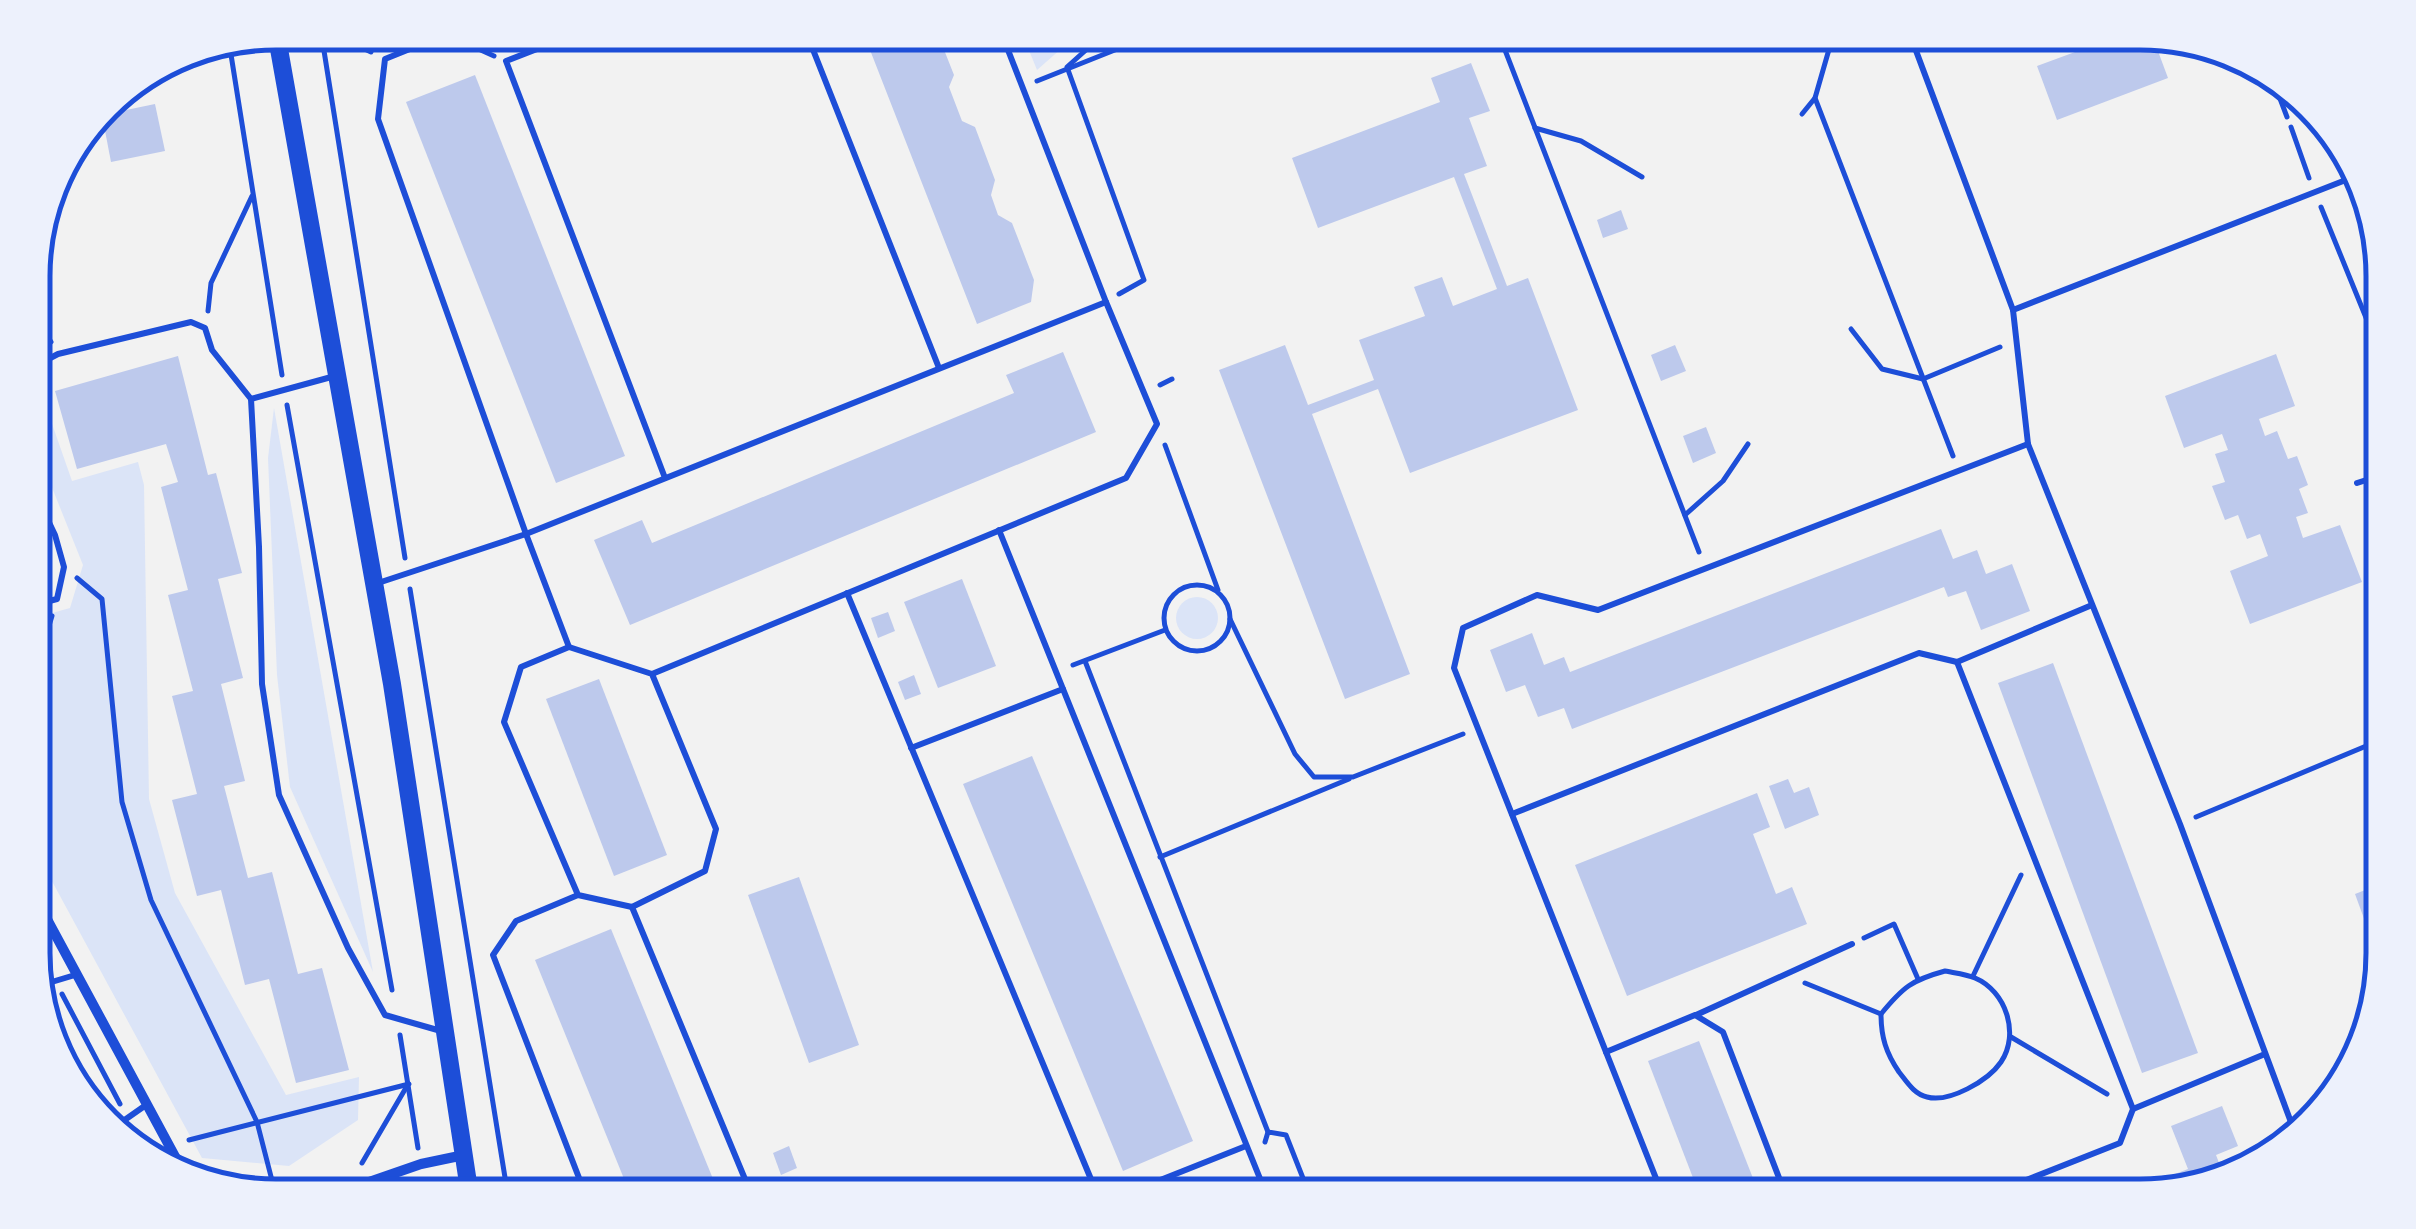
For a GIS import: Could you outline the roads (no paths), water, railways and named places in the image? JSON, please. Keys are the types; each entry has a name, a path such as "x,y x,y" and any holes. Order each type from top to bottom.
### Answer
{"street":[{"path":"279,50 392,684 468,1179"},
{"path":"50,926 173,1154"},
{"path":"381,1179 421,1164 464,1155"}],"lane":[{"path":"407,50 385,59 378,119 569,646"},
{"path":"535,50 506,61 665,478"},
{"path":"813,50 940,368"},
{"path":"578,895 504,722 521,667 569,646 652,674 1126,478 1157,424 1008,50"},
{"path":"1915,50 2013,310 2028,444 2180,824 2290,1122"},
{"path":"2013,310 2345,180"},
{"path":"374,585 526,534 1106,302"},
{"path":"50,358 191,322 206,328 212,350 251,399 262,684 278,795 385,1015 445,1032"},
{"path":"251,399 336,375"},
{"path":"1655,1179 1454,668 1463,628 1538,595 1598,610 2028,444"},
{"path":"2357,483 2366,480"},
{"path":"50,525 64,567 57,599 50,601"},
{"path":"1000,530 1259,1179"},
{"path":"848,593 1091,1179"},
{"path":"1512,814 1919,653 1957,662 2092,606"},
{"path":"1957,662 2133,1109 2120,1143 2029,1179"},
{"path":"579,1179 493,955 516,920 578,895 632,907 705,872 716,829 652,674"},
{"path":"912,748 1063,690"},
{"path":"632,907 745,1179"},
{"path":"1606,1052 1852,944"},
{"path":"52,982 75,975"},
{"path":"1695,1015 1724,1032 1780,1179"},
{"path":"2133,1109 2265,1054"},
{"path":"124,1120 146,1105"},
{"path":"1163,1179 1246,1146"}]}
